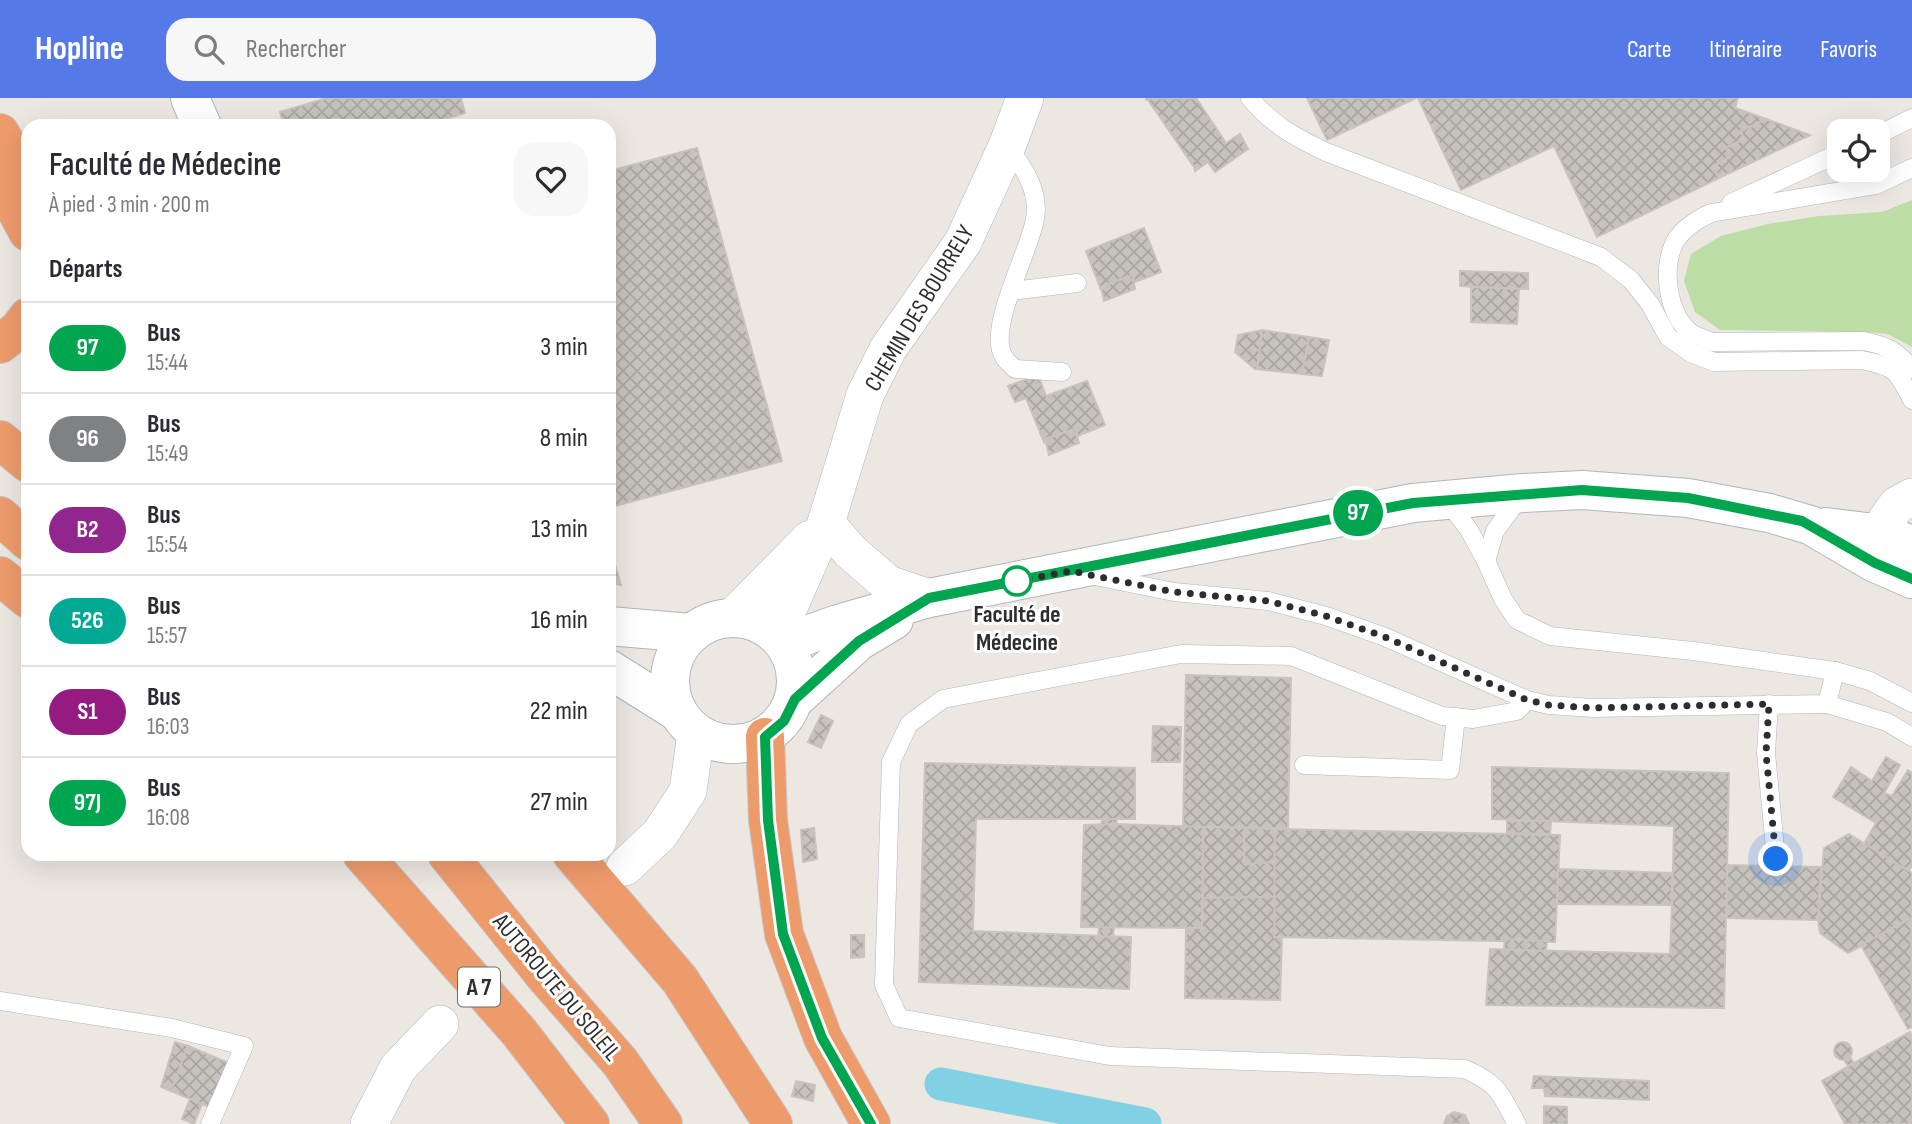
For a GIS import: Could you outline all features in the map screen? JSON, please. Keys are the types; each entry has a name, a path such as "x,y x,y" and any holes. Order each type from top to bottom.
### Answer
{"highway":[{"path":"0,133 21,170"},
{"path":"0,180 21,219"},
{"path":"0,344 21,326"},
{"path":"0,440 21,457"},
{"path":"0,516 21,535"},
{"path":"0,576 21,593"},
{"path":"765,737 768,820 783,934 822,1038 871,1124"},
{"path":"341,861 454,957"},
{"name":"A 7","path":"368,861 519,1032 590,1124"},
{"name":"AUTOROUTE DU SOLEIL","path":"453,861 544,975 621,1062 663,1124"},
{"path":"578,861 680,980 773,1124"}],"street":[{"path":"190,98 199,119"},
{"name":"CHEMIN DES BOURRELY","path":"781,639 826,523 865,395 888,349 963,242 1007,146 1025,98"},
{"path":"781,639 929,598 1413,503 1523,493 1582,490 1688,498 1769,513 1810,525 1899,525 1912,579"},
{"path":"826,523 850,551 888,584 929,598"},
{"name":"CHEMIN DES BOURRELY","path":"733,617 826,523"},
{"path":"616,674 718,743 742,745 765,737 784,721 795,699 859,641 929,598"},
{"path":"625,867 660,834 688,790 686,722 669,684 674,655 691,633 711,621 733,617 757,622 781,639 796,670 795,699"},
{"path":"616,627 691,633"},
{"path":"369,1124 398,1068 440,1024"}],"lane":[{"path":"1250,98 1287,133 1326,152 1601,257 1631,280 1650,304 1668,337 1691,354 1714,362 1874,362 1885,365 1899,375 1912,400"},
{"path":"1890,129 1912,118"},
{"path":"1007,146 1025,169 1034,195 1036,217 999,324 1002,356 1015,369 1062,372"},
{"path":"1827,159 1696,220 1677,239 1670,255 1668,283 1671,298 1679,317 1691,333 1712,342 1864,341 1888,347 1912,369"},
{"path":"1711,213 1876,185 1912,168"},
{"path":"1012,291 1077,283"},
{"path":"1486,561 1495,531 1523,493"},
{"path":"1446,499 1469,530 1503,599 1517,620 1550,636 1693,651 1835,671 1870,681 1912,703"},
{"path":"1071,571 1174,592 1268,601 1326,616 1385,637 1527,700 1549,705 1593,708 1827,704 1887,722 1912,737"},
{"path":"1517,1124 1496,1086 1465,1069 1110,1056 899,1018 884,985 891,762 909,724 943,699 1181,654 1291,656 1442,716 1474,719 1517,711 1527,700"},
{"path":"1827,704 1835,671"},
{"path":"1769,704 1766,753 1776,859"},
{"path":"1304,765 1450,770 1456,717"},
{"path":"0,1001 172,1028 244,1046 210,1124"}],"green space":[{"path":"1912,200 1912,347 1888,334 1866,332 1720,330 1695,312 1684,281 1691,254 1721,236 1768,224 1819,216 1882,212"}],"building":[{"path":"327,98 461,98 465,113 445,119 282,119 280,112"},
{"path":"1196,98 1226,143 1240,134 1248,149 1215,172 1208,162 1195,171 1145,99"},
{"path":"1307,98 1416,98 1327,140"},
{"path":"1418,98 1738,98 1735,108 1766,119 1741,131 1744,139 1726,148 1730,157 1713,166 1719,178 1597,237 1554,146 1461,190"},
{"path":"1766,119 1810,135 1719,178 1713,166 1730,157 1726,148 1744,139 1741,131"},
{"path":"697,148 782,461 616,506 616,169"},
{"path":"1144,228 1161,272 1135,282 1132,275 1101,287 1101,290 1086,251"},
{"path":"1460,271 1528,273 1528,289 1460,286"},
{"path":"1132,275 1135,289 1104,301 1101,287"},
{"path":"1471,287 1519,289 1517,324 1471,322"},
{"path":"1262,330 1309,337 1302,374 1257,369"},
{"path":"1262,330 1255,369 1235,352 1238,335"},
{"path":"1309,337 1329,340 1322,376 1302,374"},
{"path":"1038,375 1046,396 1087,381 1105,425 1078,436 1075,429 1045,439 1044,442 1026,398 1015,402 1008,386"},
{"path":"1075,429 1079,443 1049,455 1045,439"},
{"path":"616,568 621,585 616,584"},
{"path":"1186,675 1291,678 1288,828 1183,827"},
{"path":"821,715 833,721 821,748 808,742"},
{"path":"1153,726 1181,727 1180,762 1152,762"},
{"path":"1886,757 1900,765 1884,793 1892,796 1908,770 1912,773 1912,865 1909,871 1864,844 1876,823 1833,797 1851,767 1872,781"},
{"path":"925,763 1135,768 1135,819 976,819 973,931 1131,937 1129,989 919,982"},
{"path":"1492,767 1729,773 1724,1008 1486,1005 1490,949 1670,954 1674,826 1492,819"},
{"path":"1102,819 1117,819 1116,824 1101,825"},
{"path":"1507,821 1551,821 1550,834 1507,833"},
{"path":"1084,825 1203,827 1202,928 1081,927"},
{"path":"1203,827 1244,828 1244,864 1276,862 1275,897 1203,898"},
{"path":"814,828 817,859 803,862 801,830"},
{"path":"1244,828 1275,829 1276,862 1244,864"},
{"path":"1275,829 1560,835 1555,942 1274,937"},
{"path":"1849,834 1912,873 1912,918 1848,953 1820,933 1818,920 1824,848"},
{"path":"1727,865 1821,867 1818,920 1727,918"},
{"path":"1558,869 1672,873 1672,905 1557,904"},
{"path":"1275,897 1274,937 1282,937 1280,1000 1185,998 1186,928 1202,928 1203,898"},
{"path":"1911,918 1912,1027 1908,1029 1861,945"},
{"path":"1099,927 1114,928 1113,937 1098,936"},
{"path":"851,935 864,935 864,957 851,958"},
{"path":"1505,939 1547,941 1546,951 1504,949"},
{"path":"1910,1032 1912,1124 1845,1124 1822,1081"},
{"path":"175,1042 188,1046 171,1091 161,1087"},
{"path":"1843,1042 1849,1045 1852,1051 1849,1057 1843,1060 1837,1057 1834,1051 1837,1045"},
{"path":"188,1046 229,1063 209,1107 171,1091"},
{"path":"1850,1057 1854,1063 1848,1066 1844,1060"},
{"path":"1534,1076 1649,1081 1649,1100 1545,1096 1544,1088 1532,1088"},
{"path":"796,1081 815,1085 813,1101 792,1096"},
{"path":"190,1099 202,1104 194,1124 182,1119"},
{"path":"1544,1106 1567,1107 1567,1124 1544,1124"},
{"path":"1454,1112 1465,1115 1469,1124 1444,1124 1447,1116"}],"waterway":[{"path":"941,1084 1145,1124"}],"bus line":[{"name":"97","path":"871,1124 822,1038 783,934 768,820 765,737 784,721 795,699 859,641 929,598 1413,503 1582,490 1688,498 1802,521 1875,563 1912,579"}],"place":[{"name":"Faculté de Médecine","path":"1017,581"}],"route":[{"path":"1017,581 1071,571 1174,592 1268,601 1326,616 1385,637 1527,700 1549,705 1593,708 1769,704 1766,753 1776,859"}]}
